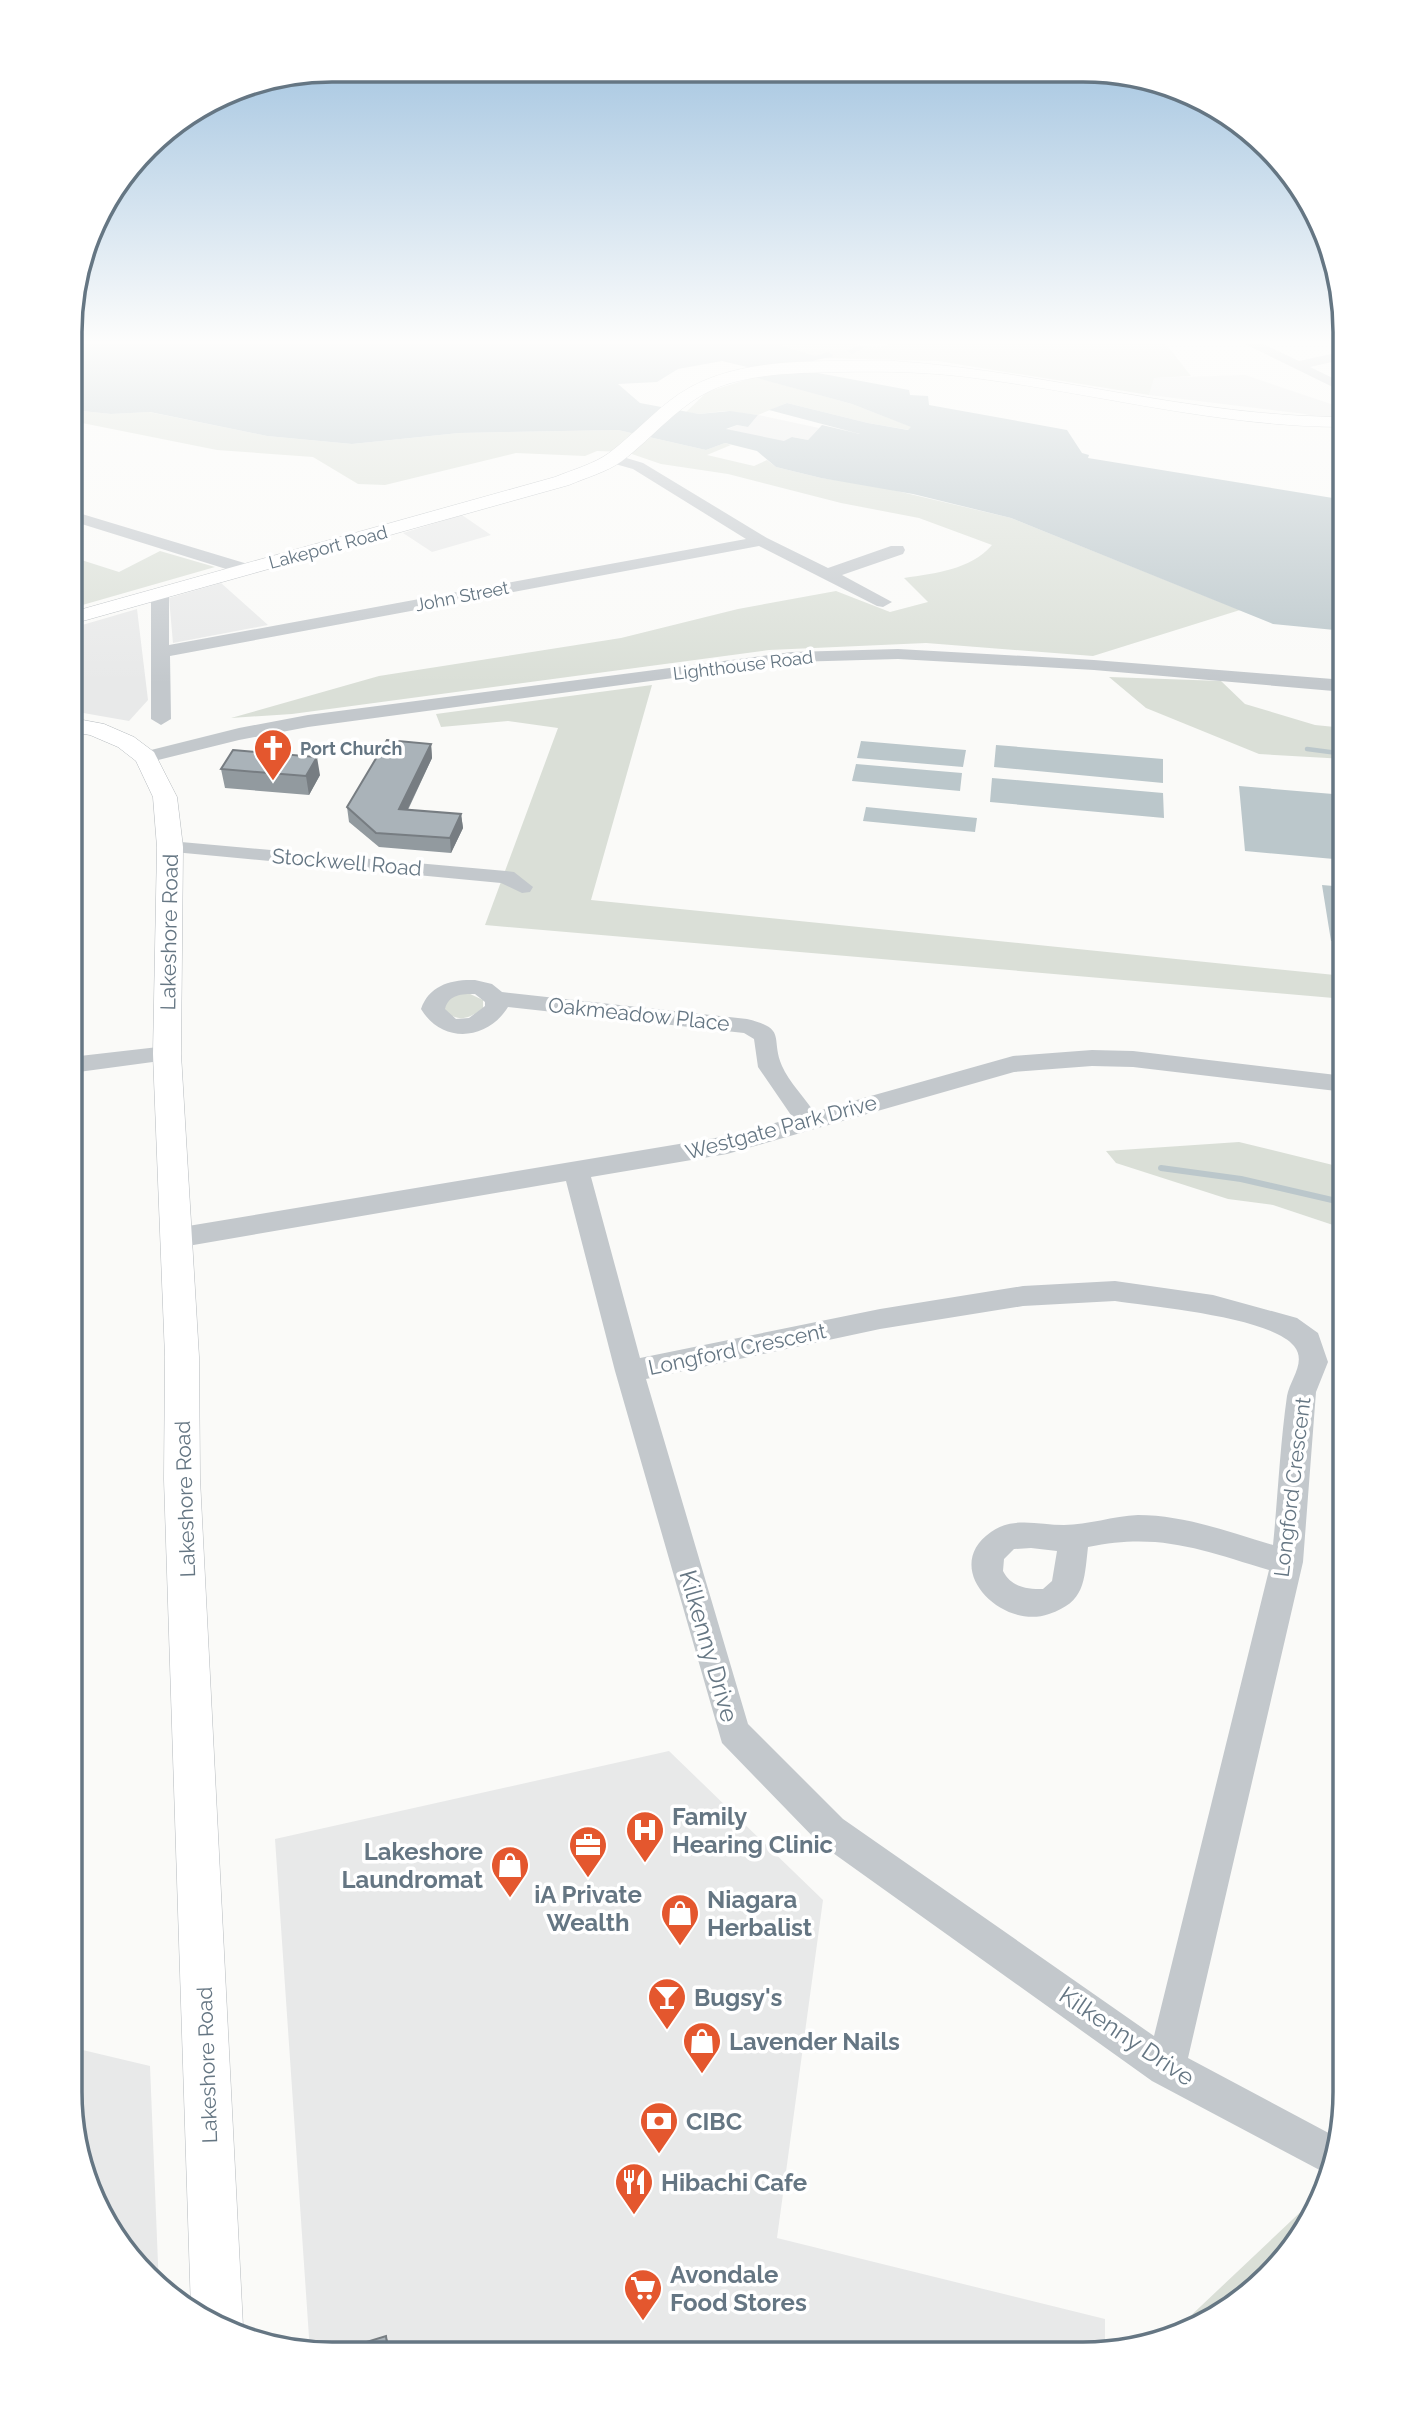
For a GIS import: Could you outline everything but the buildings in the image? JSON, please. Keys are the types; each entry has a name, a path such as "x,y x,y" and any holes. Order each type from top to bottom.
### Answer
{"main road":[{"name":"Lakeport Road","path":"82,615 562,481 614,457"},
{"path":"82,727 96,729 116,738 146,757"},
{"name":"Lakeshore Road","path":"146,757 165,797 170,848 167,1054 182,1357 183,1479 217,2314"}],"street":[{"path":"612,459 638,466 761,541 883,601"},
{"path":"82,519 245,569"},
{"name":"John Street","path":"162,652 761,541"},
{"path":"828,574 897,550"},
{"path":"160,593 161,719"},
{"name":"Lighthouse Road","path":"146,757 239,734 308,721 793,657 898,654 1117,667 1333,685"},
{"name":"Stockwell Road","path":"170,848 506,877 522,887"},
{"name":"Oakmeadow Place","path":"496,999 747,1026 761,1031 766,1040 770,1067 808,1121"},
{"path":"82,1064 167,1054"},
{"name":"Westgate Park Drive","path":"176,1238 727,1145 987,1069 1051,1060 1133,1059 1333,1083"},
{"name":"Kilkenny Drive","path":"577,1172 629,1371 734,1732 831,1831 1167,2067 1325,2153"},
{"name":"Longford Crescent","path":"629,1371 880,1319 1023,1296 1115,1291 1213,1305 1287,1325 1308,1341 1314,1362 1302,1392 1287,1562 1167,2067"},
{"path":"1075,1537 1120,1529 1172,1529 1287,1562"}],"shaded area":[{"path":"313,457 499,457 385,485 358,484"},
{"path":"641,457 716,457 754,466 767,460 776,467 821,478 876,486 1011,518 1240,610 1093,656 926,643 769,650 292,714 231,718 379,676 621,638 738,609 836,591 890,612 928,602 904,578 963,565 992,545 919,518 841,503 728,474 661,464"},
{"path":"764,457 1088,457 1333,498 1333,630 1273,624 1011,518 913,494 776,467"},
{"path":"462,515 491,535 432,552 403,533"},
{"path":"160,551 215,567 82,605 82,560 119,572"},
{"path":"221,583 268,625 173,643 169,598"},
{"path":"137,609 148,700 129,721 82,713 82,625"},
{"path":"1109,677 1221,681 1245,704 1315,725 1333,727 1333,758 1259,754 1146,708"},
{"path":"652,685 591,900 1333,975 1333,998 485,925 558,728 508,721 441,727 436,714"},
{"path":"861,741 966,750 963,767 857,758"},
{"path":"996,745 1163,759 1163,783 994,767"},
{"path":"856,764 962,773 960,791 852,781"},
{"path":"992,778 1163,793 1164,818 990,802"},
{"path":"1239,786 1333,794 1333,859 1245,851"},
{"path":"866,807 977,818 975,832 863,821"},
{"path":"1322,885 1333,886 1331,941"},
{"path":"468,993 483,1000 483,1008 463,1018 454,1017 444,1010 445,1002 454,995"},
{"path":"1239,1142 1333,1165 1333,1225 1273,1205 1228,1199 1116,1163 1106,1151"},
{"path":"669,1751 823,1900 777,2238 1105,2319 1105,2341 309,2341 275,1839"},
{"path":"82,2050 150,2066 158,2270 124,2231 101,2187 84,2124"},
{"path":"1303,2210 1271,2257 1248,2280 1222,2300 1188,2318"}],"waterway":[{"path":"1307,749 1333,752"},
{"path":"1161,1168 1241,1179 1333,1200"}],"place":[{"name":"Port Church","path":"273,782"},
{"name":"Family Hearing Clinic","path":"645,1864"},
{"name":"iA Private Wealth","path":"588,1879"},
{"name":"Lakeshore Laundromat","path":"510,1899"},
{"name":"Niagara Herbalist","path":"680,1947"},
{"name":"Bugsy's","path":"667,2031"},
{"name":"Lavender Nails","path":"702,2075"},
{"name":"CIBC","path":"659,2155"},
{"name":"Hibachi Cafe","path":"634,2216"},
{"name":"Avondale Food Stores","path":"643,2322"}]}
